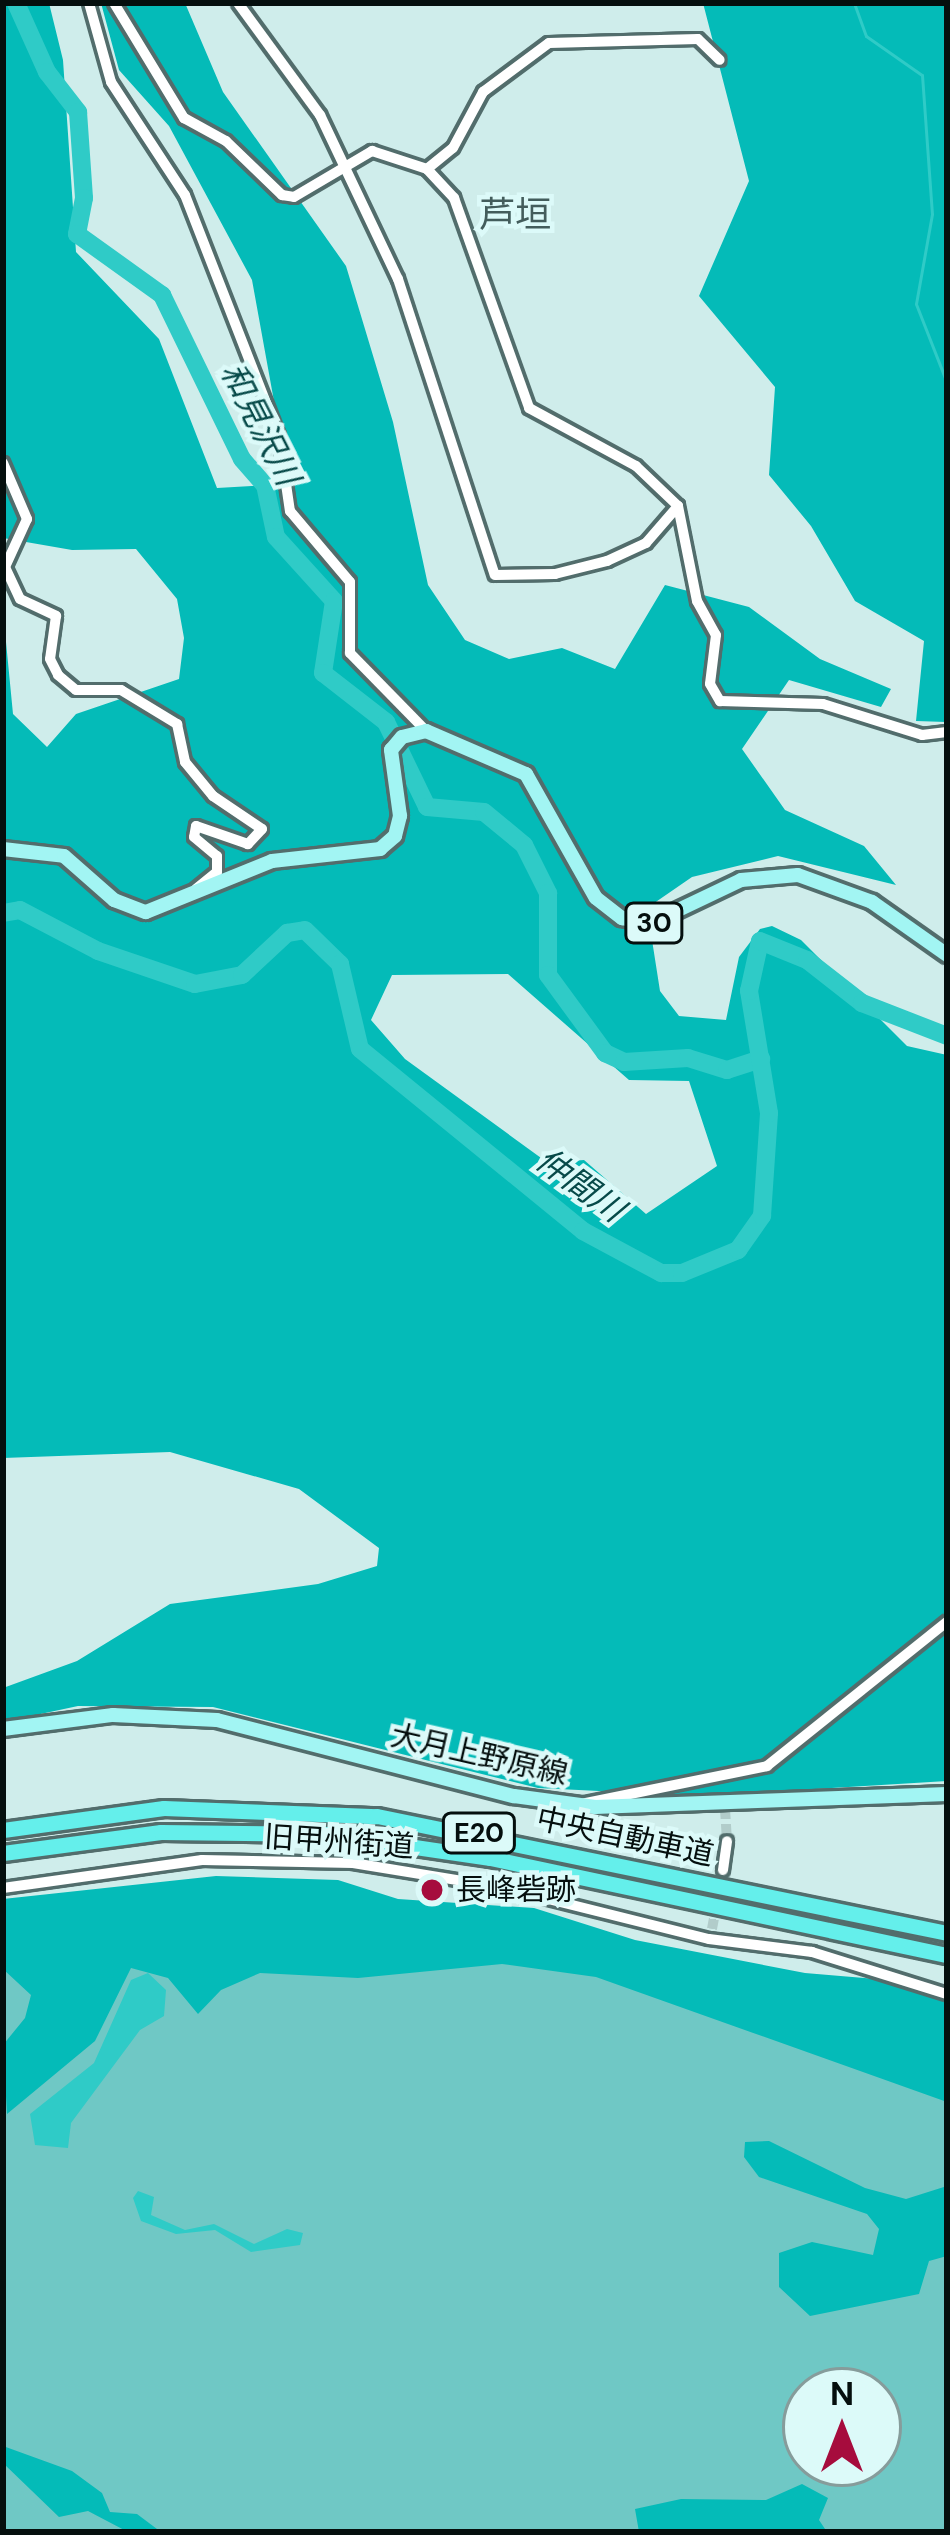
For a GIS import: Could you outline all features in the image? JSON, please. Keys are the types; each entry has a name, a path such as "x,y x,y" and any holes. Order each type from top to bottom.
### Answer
{"highway":[{"name":"中央自動車道","path":"3,1830 164,1808 377,1816 947,1933"},
{"name":"中央自動車道","path":"3,1853 161,1832 344,1835 947,1955"}],"main road":[{"path":"3,849 64,856 134,909 156,910 272,861 390,843 400,816 390,756 401,737 422,731"},
{"name":"30","path":"422,731 526,774 596,898 622,918 651,923 741,880 798,875 872,902 947,955"},
{"name":"大月上野原線","path":"3,1730 113,1715 217,1720 578,1805 718,1807 947,1794"}],"street":[{"path":"89,3 111,82 163,153 193,214 279,436 290,511 350,583 350,653 422,731"},
{"path":"114,3 184,118 226,141 282,195 302,193 343,164 372,151 427,169 454,198 529,409 603,445 678,506 697,601 716,635 710,683 720,701 823,704 922,735 947,732"},
{"path":"238,3 320,115 398,279 495,574 555,574 608,561 646,544 678,506"},
{"path":"427,169 453,148 483,92 549,43 698,39 720,60"},
{"path":"3,463 27,519 5,567 20,599 56,616 50,659 58,675 99,696 121,690 177,724 185,762 213,796 262,829 248,844 196,826 194,837 218,856 217,872 195,894"},
{"path":"578,1805 610,1792 723,1787 783,1755 947,1622"},
{"path":"723,1870 727,1841"},
{"name":"旧甲州街道","path":"3,1888 202,1860 353,1863 500,1886 812,1952 947,1994"}],"shaded area":[{"path":"3,3 49,3 63,60 76,252 159,339 217,488 289,484 252,280 169,126 119,70 101,3 185,3 223,92 346,266 393,422 428,585 465,640 509,659 562,648 615,669 665,585 749,607 820,659 891,689 881,707 789,680 742,749 785,810 864,846 896,885 778,856 692,877 647,908 660,991 679,1016 726,1020 739,957 760,929 772,926 801,940 907,1046 947,1055 947,1781 701,1796 538,1788 213,1707 78,1706 3,1722 3,1688 77,1661 170,1604 318,1584 377,1566 379,1548 299,1489 170,1452 3,1458 3,611 13,714 47,747 76,714 179,679 184,638 177,599 136,549 72,550 3,538","holes":["508,974 629,1080 689,1081 717,1166 646,1214 584,1160 548,1163 405,1059 371,1020 392,975"]},
{"path":"703,3 947,3 946,722 916,721 924,641 855,601 811,526 769,475 775,387 699,296 749,181"},
{"path":"216,1876 338,1880 398,1899 534,1908 635,1940 805,1973 947,1985 947,2102 596,1977 502,1964 358,1978 260,1973 221,1990 198,2014 168,1978 131,1968 95,2041 7,2114 3,2045 25,2018 31,1995 3,1969 3,1899"},
{"path":"199,1914 947,2024 947,2532 3,2532 3,1939"},
{"path":"148,1973 166,1990 164,2016 140,2030 71,2123 68,2148 35,2145 30,2114 94,2063 131,1980"},
{"path":"769,2141 865,2188 906,2199 947,2186 947,2256 929,2261 919,2294 810,2316 779,2287 779,2253 812,2242 873,2255 879,2229 867,2214 759,2177 744,2157 745,2142"},
{"path":"138,2191 154,2197 151,2215 185,2230 214,2224 254,2244 287,2229 303,2233 300,2245 251,2252 215,2230 176,2234 141,2221 133,2198"},
{"path":"3,2446 72,2471 102,2493 110,2512 137,2514 161,2532 128,2532 88,2511 59,2517 3,2463"},
{"path":"795,2487 808,2487 828,2498 819,2520 827,2532 639,2532 635,2509 681,2499 766,2500"}],"waterway":[{"name":"和見沢川","path":"16,3 47,72 78,112 84,198 77,234 162,295 242,459 265,485 276,537 334,601 323,673 386,722 427,807 484,812 524,845 548,893 548,975 605,1053 624,1062 688,1058 727,1070 761,1059"},
{"path":"854,3 866,36 922,75 932,214 916,304 947,383"},
{"name":"仲間川","path":"3,913 20,910 98,951 195,984 242,975 287,933 305,930 340,964 360,1049 583,1231 661,1273 682,1273 738,1250 762,1216 769,1113 749,991 760,941 807,960 862,1003 947,1036"}],"tunnel":[{"path":"724,1794 727,1841"},
{"path":"712,1929 723,1870"}],"place":[{"name":"長峰砦跡","path":"432,1890"}],"district":[{"name":"芦垣","path":"515,215"}]}
